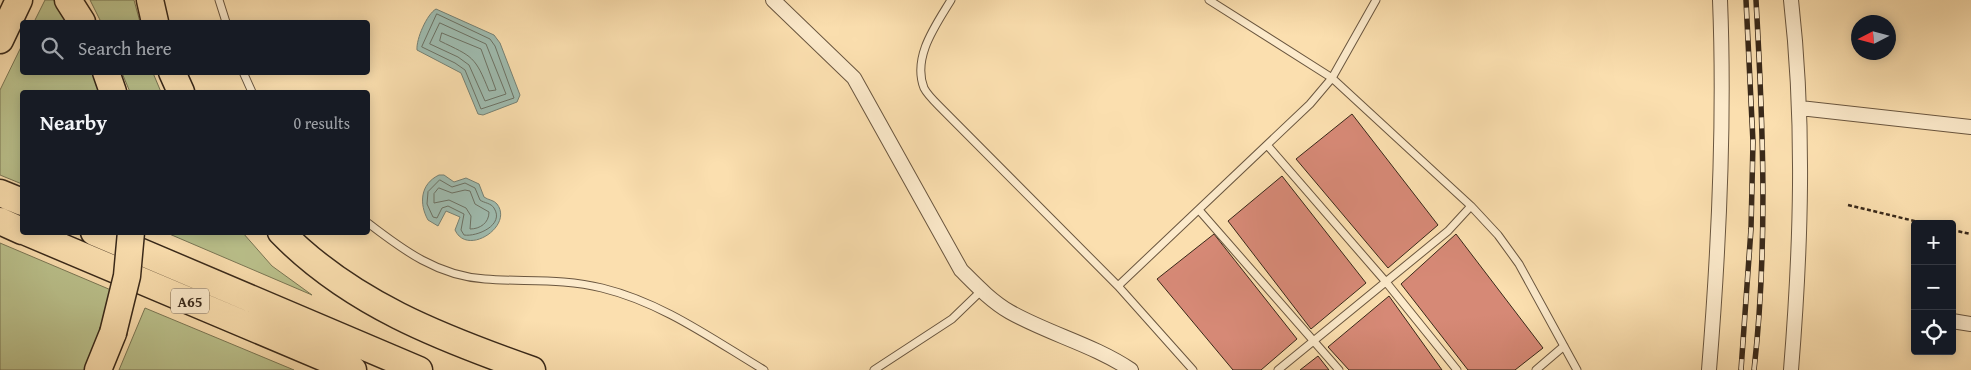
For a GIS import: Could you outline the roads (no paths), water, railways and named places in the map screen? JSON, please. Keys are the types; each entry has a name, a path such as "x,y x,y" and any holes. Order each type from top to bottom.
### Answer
{"highway":[{"path":"68,0 81,20"},
{"path":"150,0 155,20"},
{"path":"0,40 17,4"},
{"path":"107,75 112,90"},
{"path":"173,75 180,90"},
{"path":"0,193 20,201"},
{"path":"0,221 20,230"},
{"name":"Α65","path":"33,235 353,370"},
{"name":"Α65","path":"101,235 419,370"},
{"path":"98,370 113,333 127,276 131,235"},
{"path":"284,235 315,263 358,294 393,314 443,338 532,370"}],"street":[{"path":"773,0 854,78 961,270 981,291 1010,312 1084,345 1131,370"},
{"path":"1709,370 1716,287 1720,195 1722,102 1720,0"},
{"path":"1791,0 1800,108 1798,277 1791,370"},
{"path":"1800,108 1971,126"},
{"path":"1956,322 1971,324"}],"lane":[{"path":"219,0 225,20"},
{"path":"951,0 934,28 924,50 920,70 924,88 939,106 1118,286 1193,370"},
{"path":"1209,0 1332,78 1471,206 1498,235 1518,264 1577,370"},
{"path":"1118,286 1310,104 1332,78 1376,0"},
{"path":"244,75 251,90"},
{"path":"1267,145 1386,282 1457,370"},
{"path":"1278,370 1448,231 1471,206"},
{"path":"1199,210 1339,370"},
{"path":"370,225 406,253 433,266 461,275 484,279 538,280 588,285 634,299 696,327 764,370"},
{"path":"874,370 952,319 981,291"},
{"path":"1536,370 1564,346"}],"water":[{"path":"436,9 494,35 500,43 520,95 517,102 483,115 478,114 461,73 417,50 418,40 423,27 429,16"},
{"path":"439,175 444,175 454,182 466,178 479,184 484,197 496,203 501,213 494,229 478,239 469,240 461,238 455,230 460,217 446,211 438,226 428,220 423,207 423,195 428,184"}],"railway":[{"path":"1741,370 1751,229 1753,142 1746,0"},
{"path":"1754,370 1763,231 1761,92 1756,0"}]}
